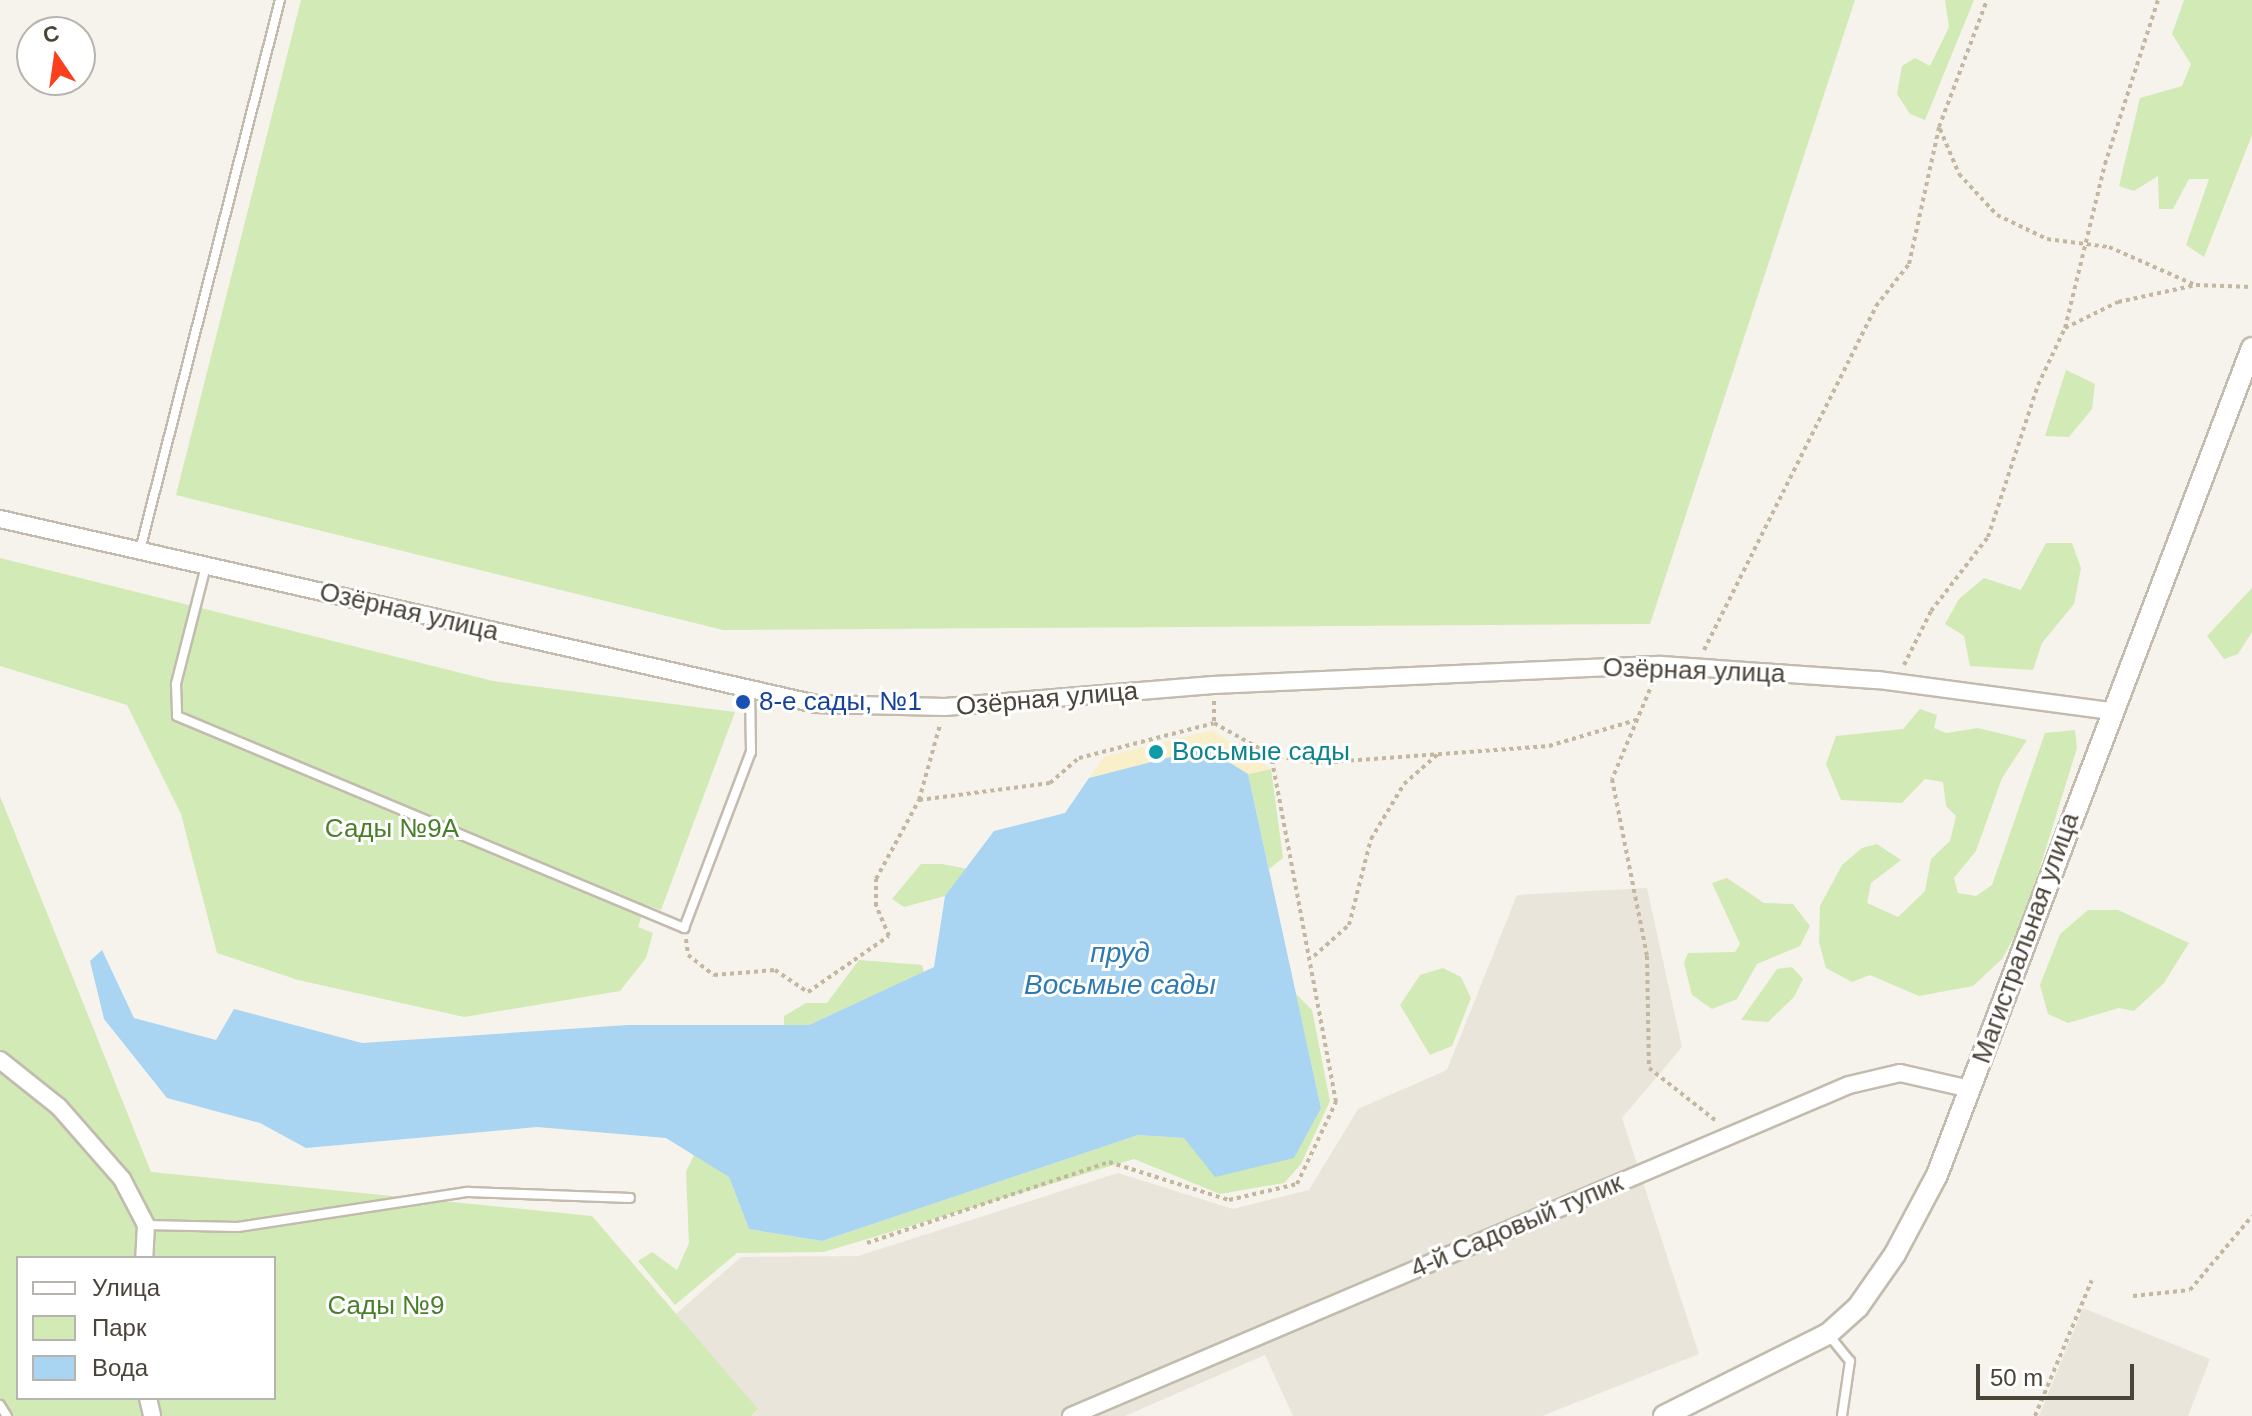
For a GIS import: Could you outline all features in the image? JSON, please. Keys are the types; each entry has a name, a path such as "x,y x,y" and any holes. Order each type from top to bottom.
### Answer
{"street":[{"name":"Магистральная улица","path":"1664,1416 1828,1334 1858,1307 1895,1254 1937,1175 2111,711 2252,348"},
{"name":"Озёрная улица","path":"0,519 816,704 945,707 1213,685 1661,665 1878,680 2111,711"},
{"path":"0,1060 70,1119 122,1179 146,1225 144,1256"},
{"name":"4-й Садовый тупик","path":"1071,1416 1849,1085 1900,1073 1970,1089"}],"lane":[{"path":"140,551 280,0"},
{"path":"206,566 176,684 177,716 684,928 751,752 750,689"},
{"path":"146,1225 238,1227 468,1192 630,1198"},
{"path":"1828,1334 1850,1361 1842,1416"},
{"path":"0,1405 7,1416"}],"path":[{"path":"1696,667 1876,306 1909,264 1939,127 1987,0"},
{"path":"1878,680 1912,660 1931,611 1988,537 2038,385 2065,328 2084,245 2158,0"},
{"path":"1939,127 1959,174 1997,215 2047,239 2137,257 2196,285"},
{"path":"2065,328 2118,302 2196,285 2252,287"},
{"path":"1661,665 1612,779 1647,956 1649,1068 1734,1135"},
{"path":"684,928 688,955 714,975 775,970 808,992 889,936 876,906 876,879 919,800 945,707"},
{"path":"919,800 1050,783 1079,758 1214,723 1271,755 1318,763 1549,746 1636,720"},
{"path":"1314,956 1349,925 1371,839 1404,784 1440,752"},
{"path":"867,1243 1109,1162 1229,1200 1297,1184 1336,1102 1314,956 1271,755"},
{"path":"2133,1296 2190,1290 2252,1216"},
{"path":"2035,1416 2092,1280"}],"shaded area":[{"path":"1647,888 1682,1047 1622,1118 1699,1354 1542,1416 1293,1416 1265,1355 1125,1416 751,1416 758,1410 676,1314 741,1257 858,1256 1118,1173 1233,1209 1309,1190 1358,1109 1447,1070 1517,895"},
{"path":"2083,1308 2210,1359 2188,1416 2039,1416"}],"green space":[{"path":"301,0 1855,0 1650,624 723,630 176,495"},
{"path":"1945,0 1974,0 1925,120 1910,114 1897,94 1902,66 1915,58 1930,66 1949,27"},
{"path":"2184,0 2252,0 2252,135 2204,257 2186,245 2209,179 2189,179 2173,209 2159,209 2158,176 2134,191 2119,186 2140,98 2182,86 2191,64 2172,34"},
{"path":"2066,370 2095,384 2092,409 2069,437 2045,436"},
{"path":"2046,543 2072,543 2081,568 2074,604 2042,643 2033,670 1970,666 1964,636 1945,624 1959,599 1984,578 2021,590"},
{"name":"Сады №9А","path":"0,558 493,681 735,712 661,910 645,905 638,927 653,933 646,958 620,991 464,1017 298,980 217,953 181,814 127,705 0,666"},
{"path":"2252,588 2252,632 2238,654 2224,659 2207,636"},
{"path":"1920,709 1937,715 1934,728 1946,733 1978,728 2027,740 2002,778 1976,851 1954,878 1958,893 1976,896 1992,885 2045,733 2075,730 2077,748 2024,919 2002,959 1973,986 1919,996 1870,975 1852,982 1826,968 1819,942 1820,906 1842,865 1862,848 1877,844 1901,860 1871,883 1867,903 1898,917 1925,891 1931,859 1950,841 1956,816 1946,806 1943,782 1925,779 1902,803 1841,800 1826,764 1836,736 1903,729"},
{"path":"1271,769 1283,858 1269,869 1248,774"},
{"name":"Сады №9","path":"0,796 151,1172 592,1216 758,1409 751,1416 0,1416"},
{"path":"921,864 968,869 945,896 904,907 892,899"},
{"path":"1727,878 1764,903 1793,904 1810,926 1800,946 1757,964 1737,999 1712,1009 1692,995 1684,963 1688,953 1735,952 1740,944 1712,883"},
{"path":"2088,910 2118,910 2189,943 2164,983 2134,1011 2119,1008 2068,1023 2048,1014 2040,985 2060,934"},
{"path":"859,960 922,965 924,972 809,1025 784,1025 784,1016 806,1003 827,1003"},
{"path":"1792,967 1803,979 1794,997 1768,1022 1741,1020 1777,969"},
{"path":"1443,968 1461,977 1471,998 1452,1046 1430,1055 1400,1005 1420,975"},
{"path":"1296,994 1312,1010 1330,1101 1301,1164 1284,1183 1220,1194 1134,1159 824,1252 737,1253 675,1305 638,1261 652,1252 677,1270 689,1243 686,1172 694,1155 729,1177 749,1229 822,1241 1138,1135 1184,1138 1321,1107"}],"sand":[{"name":"Восьмые сады","path":"1212,730 1271,769 1248,774 1206,748 1089,778 1104,757"}],"water":[{"name":"пруд Восьмые сады","path":"1206,748 1248,774 1321,1108 1294,1158 1215,1177 1184,1138 1138,1135 822,1241 749,1229 729,1177 666,1138 537,1127 306,1148 260,1123 167,1098 104,1019 90,961 102,950 134,1018 216,1040 234,1009 362,1043 628,1025 809,1025 934,967 945,896 994,831 1065,813 1089,778"}],"place":[{"name":"8-е сады, №1","path":"743,702"},
{"name":"Восьмые сады","path":"1156,752"}]}
